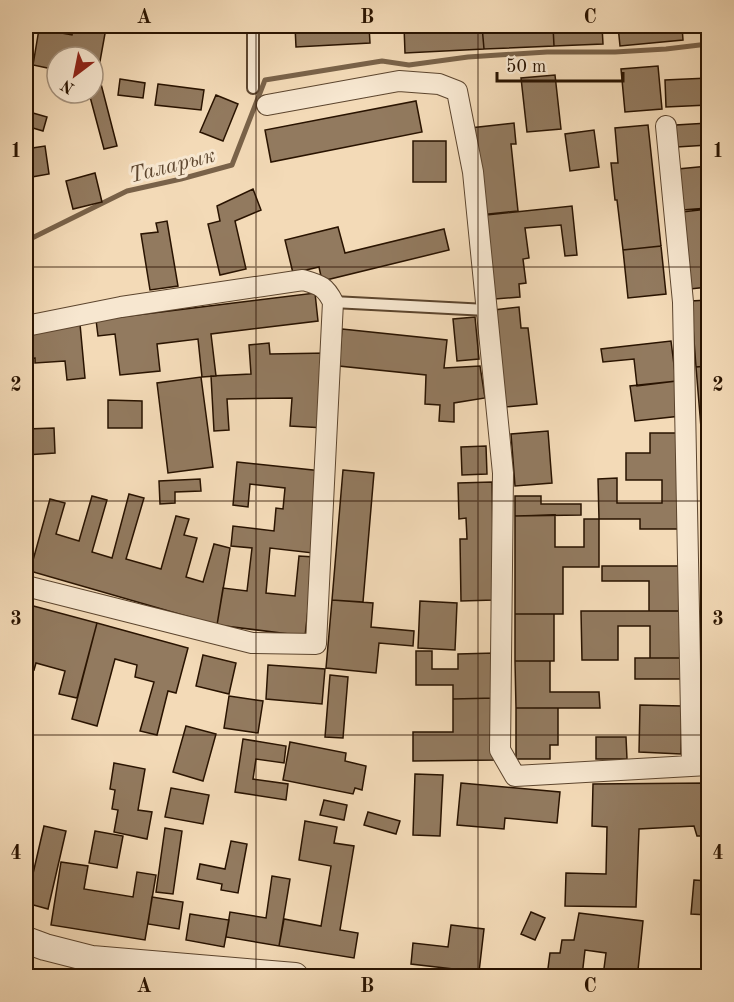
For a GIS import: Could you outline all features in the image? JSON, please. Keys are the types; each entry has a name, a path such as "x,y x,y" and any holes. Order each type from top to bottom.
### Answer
{"street":[{"path":"267,105 399,81 440,84 457,91 473,172 503,473 500,750 515,776 700,765 683,302 666,126"},
{"path":"26,326 120,307 303,280 321,285 333,302 316,644 252,643 26,586"},
{"path":"26,940 92,959 295,976"}],"lane":[{"path":"253,26 253,88"},
{"path":"333,302 487,310"}],"building":[{"path":"74,26 106,28 103,45 45,45 45,68 33,65 39,29 72,35"},
{"path":"295,26 369,26 370,43 296,47"},
{"path":"404,26 482,26 484,49 405,53"},
{"path":"482,26 553,26 554,46 484,49"},
{"path":"553,26 602,26 603,44 554,46"},
{"path":"618,26 682,26 683,40 620,46"},
{"path":"658,66 662,109 625,112 621,69"},
{"path":"555,75 561,129 527,132 521,78"},
{"path":"708,78 708,105 666,107 665,80"},
{"path":"120,79 145,83 143,98 118,95"},
{"path":"158,84 204,90 201,110 155,105"},
{"path":"216,95 238,104 223,141 200,132"},
{"path":"105,100 117,146 104,149 92,105 105,105"},
{"path":"416,101 422,132 271,162 265,130"},
{"path":"26,111 47,117 43,131 26,126"},
{"path":"514,123 516,144 511,144 518,211 479,215 470,128"},
{"path":"708,123 708,145 677,147 676,125"},
{"path":"648,125 661,246 623,250 611,163 618,163 615,128"},
{"path":"594,130 599,167 570,171 565,134"},
{"path":"413,141 446,141 446,182 413,182"},
{"path":"45,146 49,174 26,178 26,149"},
{"path":"708,166 708,208 682,210 678,169"},
{"path":"95,173 102,202 73,209 66,181"},
{"path":"253,189 261,210 235,221 246,269 220,275 208,224 220,221 217,206"},
{"path":"572,206 577,255 565,256 561,225 525,228 529,258 523,259 526,283 519,284 520,297 495,299 486,215"},
{"path":"708,209 708,287 690,289 682,212"},
{"path":"167,221 178,286 150,290 141,234 158,232 156,223"},
{"path":"338,227 345,253 444,229 449,250 322,281 319,267 293,273 285,240"},
{"path":"661,246 666,294 628,298 623,250"},
{"path":"315,293 318,321 211,334 216,376 202,377 198,339 157,344 160,371 120,375 115,334 98,336 96,320"},
{"path":"708,300 708,366 696,367 691,301"},
{"path":"519,307 521,328 528,328 537,404 505,407 494,310"},
{"path":"475,317 479,359 457,361 453,319"},
{"path":"80,324 85,378 67,380 65,361 35,363 35,358 26,359 26,329"},
{"path":"342,329 447,340 444,368 480,366 485,398 454,403 454,422 439,421 440,405 425,404 426,375 339,366"},
{"path":"671,341 676,381 637,386 634,359 603,362 601,349"},
{"path":"269,343 270,354 328,353 325,428 290,426 292,398 227,399 229,430 214,431 211,376 251,374 249,345"},
{"path":"708,366 708,476 705,476 696,367"},
{"path":"201,377 213,467 168,473 157,383"},
{"path":"676,381 681,416 635,421 630,386"},
{"path":"108,400 142,401 142,428 108,428"},
{"path":"54,428 55,453 26,455 26,429"},
{"path":"548,431 552,483 515,486 511,434"},
{"path":"650,433 681,433 682,529 640,529 640,519 599,519 598,479 617,478 617,503 662,503 662,480 626,480 626,453 650,453"},
{"path":"486,446 487,474 462,475 461,447"},
{"path":"237,462 322,471 313,553 270,548 266,593 295,596 299,556 314,557 305,636 217,625 223,588 247,591 252,548 231,546 233,526 274,531 276,508 283,509 285,488 250,484 248,507 233,505"},
{"path":"343,470 374,473 363,602 332,600"},
{"path":"200,479 201,491 175,492 175,503 160,504 159,481"},
{"path":"492,482 494,600 461,601 460,539 467,539 466,518 459,519 458,483"},
{"path":"129,494 144,498 126,559 161,569 176,516 189,519 184,535 197,538 186,577 203,582 214,544 230,548 217,625 30,571 50,499 65,503 56,534 79,541 92,496 107,500 92,552 112,558"},
{"path":"515,496 541,496 541,504 581,504 581,515 515,516"},
{"path":"555,515 555,547 584,547 584,519 599,519 599,567 563,567 563,614 515,614 515,516"},
{"path":"708,519 708,567 703,567 701,520"},
{"path":"602,566 683,566 683,611 649,611 649,581 602,581"},
{"path":"703,567 708,567 708,613 704,613"},
{"path":"332,600 373,603 371,627 414,631 413,646 379,643 376,673 326,668"},
{"path":"420,601 457,603 455,650 418,648"},
{"path":"26,604 97,623 77,698 59,694 65,671 36,663 34,670 26,668"},
{"path":"581,611 683,611 684,658 650,658 650,626 618,626 618,660 582,660"},
{"path":"704,613 708,613 708,753 707,753"},
{"path":"515,614 554,614 554,661 515,661"},
{"path":"97,623 188,648 176,693 168,691 157,735 140,731 154,682 135,677 137,665 115,659 97,726 72,719"},
{"path":"416,651 432,651 432,669 458,669 458,654 495,653 495,698 453,699 453,685 416,685"},
{"path":"203,655 236,663 229,694 196,686"},
{"path":"635,658 684,658 684,679 635,679"},
{"path":"515,661 550,661 550,692 599,692 600,708 516,708"},
{"path":"268,665 325,669 322,704 266,699"},
{"path":"330,675 348,677 343,738 325,737"},
{"path":"229,696 263,701 258,733 224,728"},
{"path":"495,698 496,760 413,761 413,732 453,732 453,699"},
{"path":"640,705 682,706 681,754 639,752"},
{"path":"516,708 558,708 558,745 550,745 550,759 516,759"},
{"path":"186,726 216,734 203,781 173,772"},
{"path":"596,737 626,737 627,759 596,759"},
{"path":"243,739 286,746 284,763 256,759 253,779 288,784 286,800 235,792"},
{"path":"290,742 346,753 345,761 366,766 362,790 355,788 353,794 283,780"},
{"path":"114,763 145,769 138,810 152,812 147,839 114,832 118,810 112,809 115,790 110,789"},
{"path":"415,774 443,775 440,836 413,835"},
{"path":"461,783 560,792 557,823 505,818 504,829 457,825"},
{"path":"708,783 708,836 697,836 694,826 639,829 636,907 565,906 566,873 606,874 607,827 592,826 593,784"},
{"path":"171,788 209,795 203,824 165,817"},
{"path":"324,800 347,805 344,820 320,815"},
{"path":"368,812 400,821 396,834 364,825"},
{"path":"305,821 337,827 334,843 354,846 340,930 358,933 354,958 279,946 284,919 321,926 331,866 299,860"},
{"path":"44,826 66,831 48,909 26,903 26,876 32,878"},
{"path":"165,828 182,831 173,894 156,892"},
{"path":"95,831 123,836 117,868 89,863"},
{"path":"231,841 247,844 238,893 221,890 222,884 197,879 200,864 225,869"},
{"path":"61,862 88,866 84,889 133,897 137,872 156,875 145,940 51,925"},
{"path":"272,876 290,879 279,946 226,937 230,912 266,918"},
{"path":"694,880 708,881 708,915 691,914"},
{"path":"152,897 183,902 179,929 148,924"},
{"path":"531,912 545,918 535,940 521,934"},
{"path":"579,913 643,921 638,970 670,972 682,976 603,976 606,953 585,950 582,976 547,976 550,953 560,953 562,940 574,940"},
{"path":"190,914 229,920 224,947 186,940"},
{"path":"451,925 484,929 479,972 411,964 413,943 448,947"},
{"path":"523,972 547,976 523,976"}],"waterway":[{"name":"Таларык","path":"26,241 127,191 232,165 265,80 382,61 409,65 468,57 547,52 615,52 708,44"}]}
